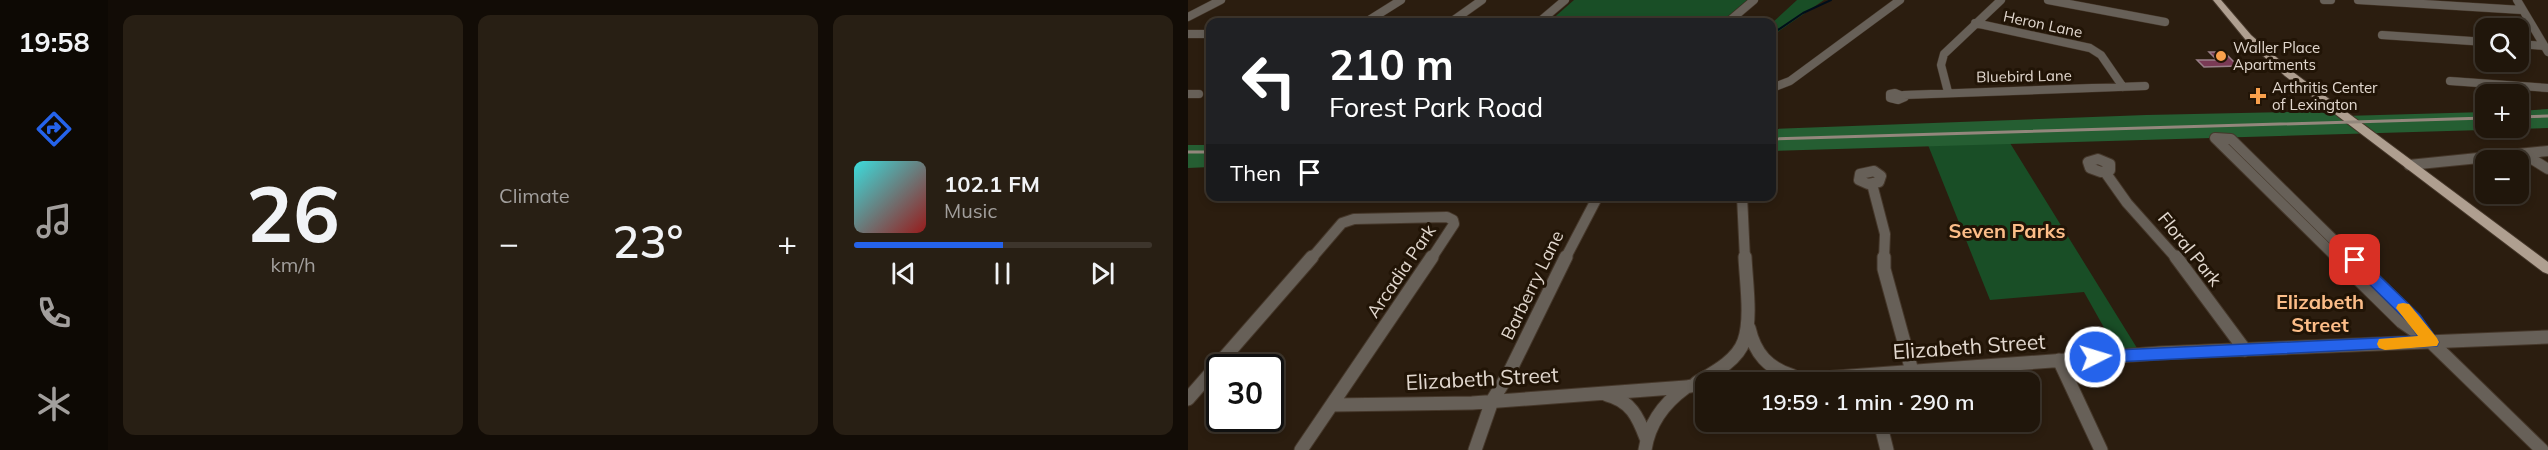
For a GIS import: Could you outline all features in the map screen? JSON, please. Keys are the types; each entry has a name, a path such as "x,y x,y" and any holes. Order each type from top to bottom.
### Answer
{"main road":[{"path":"2217,0 2249,38 2280,67 2548,269"}],"street":[{"path":"1188,16 1221,0"},
{"path":"1372,18 1401,0"},
{"path":"1457,18 1482,0"},
{"path":"1544,18 1565,0"},
{"path":"1733,18 1754,0"},
{"path":"1776,86 1790,81 1900,0"},
{"path":"1948,92 1941,58 1948,48 2001,0"},
{"path":"2048,0 2165,22"},
{"path":"2094,9 2102,0"},
{"path":"2324,0 2331,0"},
{"path":"2358,0 2522,10"},
{"path":"2517,0 2546,49"},
{"name":"Heron Lane","path":"1976,23 2090,48 2101,55 2123,87"},
{"path":"1188,34 1206,34"},
{"path":"2382,35 2475,41"},
{"path":"2529,46 2546,49"},
{"path":"2450,81 2548,88"},
{"name":"Bluebird Lane","path":"1904,95 2145,86"},
{"path":"1188,94 1199,94"},
{"path":"2431,342 2402,322 2216,138 2231,139 2414,319 2431,342 2542,450"},
{"path":"2529,154 2548,152"},
{"path":"2529,157 2548,169"},
{"path":"2409,165 2475,159"},
{"name":"Floral Park","path":"2104,172 2127,203 2165,243 2245,350"},
{"path":"1872,184 1885,234 1884,268 1912,371"},
{"name":"Barberry Lane","path":"1475,450 1492,401 1508,375 1592,201"},
{"path":"1742,201 1747,313 1753,346 1763,360 1777,372"},
{"path":"2296,218 2310,216"},
{"name":"Arcadia Park","path":"1188,399 1342,223 1354,219 1447,217 1453,220 1454,224 1301,450"},
{"path":"1715,372 1734,356 1744,341 1747,313"},
{"name":"Elizabeth Street","path":"1906,372 2148,353 2548,337"},
{"path":"2059,360 2101,450"},
{"path":"1645,444 1657,412 1675,394 1695,384"},
{"name":"Elizabeth Street","path":"1332,405 1492,401 1695,384"},
{"path":"1592,393 1616,397 1630,405 1645,444"},
{"path":"1882,432 1887,450"}],"green space":[{"path":"1574,0 1747,0 1726,18 1554,18"},
{"path":"1797,0 1824,0 1776,33 1776,19"},
{"path":"2548,109 2548,128 2529,129 2529,110"},
{"path":"2337,111 2344,116 2475,112 2475,130 1776,151 1776,129 2146,115"},
{"path":"2010,143 2137,348 2116,349 2084,292 1990,300 1928,145"},
{"path":"1188,145 1206,145 1206,167 1188,168"}],"building":[{"name":"Waller Place Apartments","path":"2209,52 2224,52 2238,66 2204,67 2197,60 2217,60"}],"waterway":[{"path":"1776,31 1803,13 1831,0"}],"railway":[{"path":"2529,117 2548,116"},
{"path":"1776,139 2475,118"},
{"path":"1188,152 1206,152"}],"slow traffic":[{"path":"2385,344 2431,342 2403,308"}],"place":[{"name":"Waller Place Apartments","path":"2221,56"},
{"name":"Arthritis Center of Lexington","path":"2258,96"}],"district":[{"name":"Seven Parks","path":"2007,230"},
{"name":"Elizabeth Street","path":"2320,312"}],"route":[{"path":"2095,357 2431,342 2414,319 2355,260"}]}
